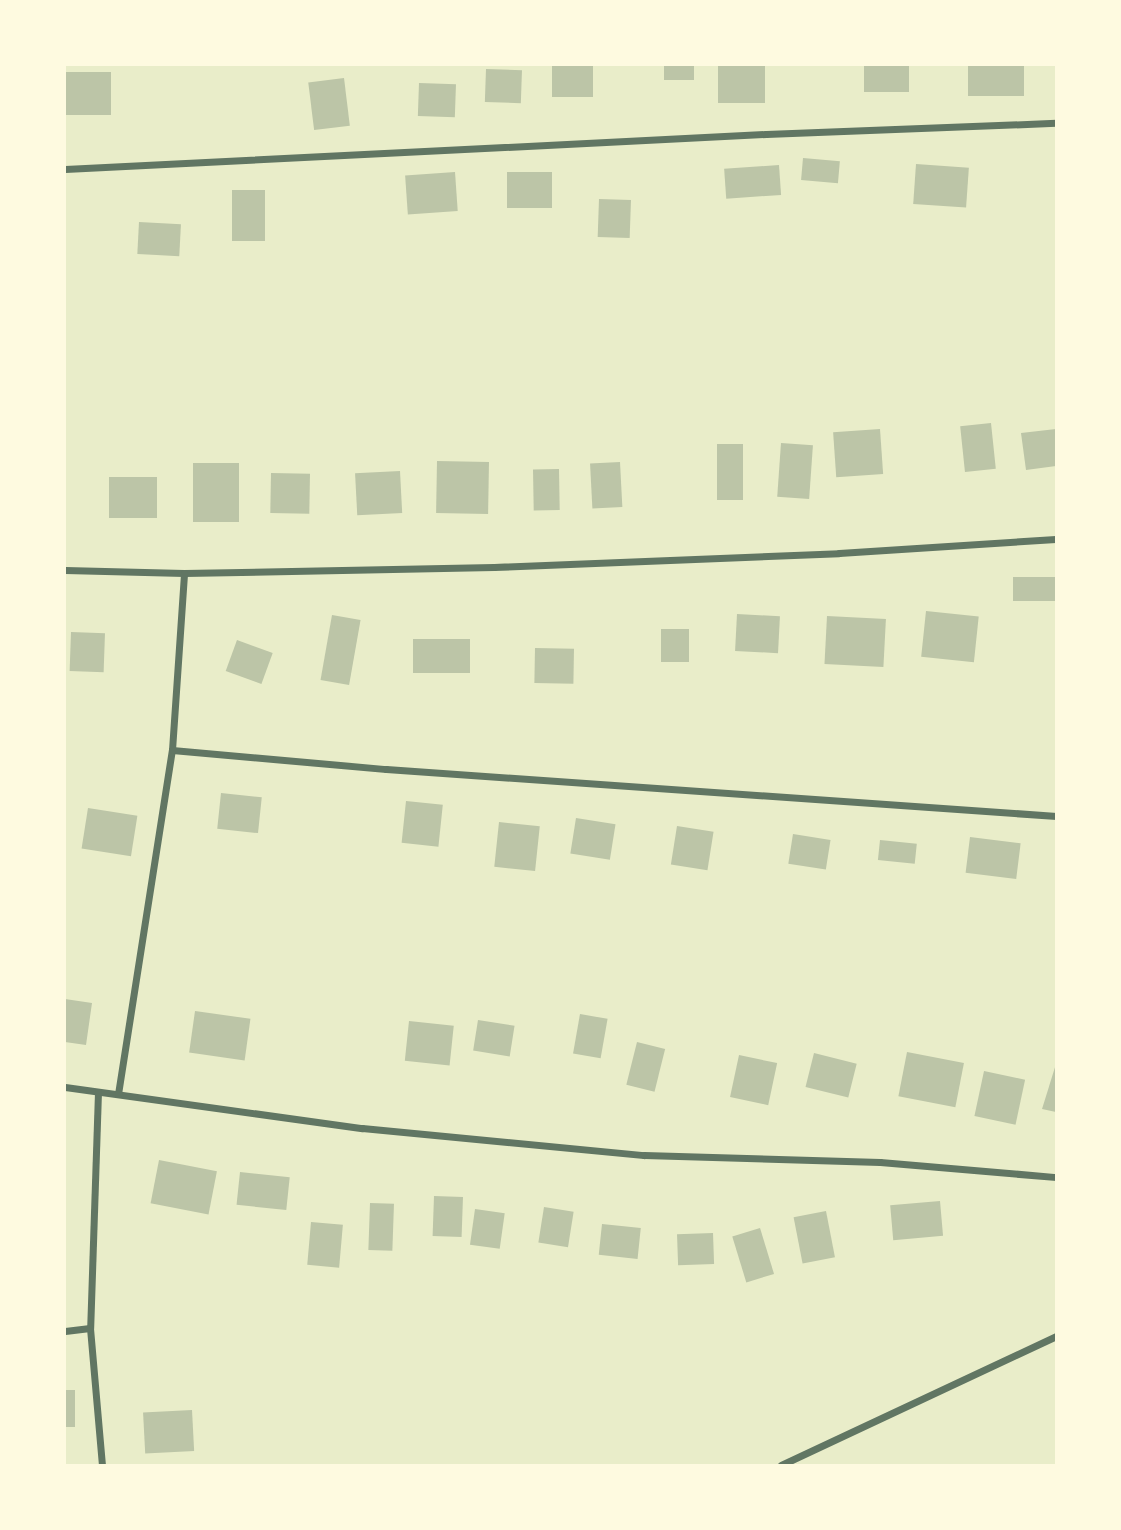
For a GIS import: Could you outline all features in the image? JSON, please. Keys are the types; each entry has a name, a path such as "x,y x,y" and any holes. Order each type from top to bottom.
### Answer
{"street":[{"path":"65,169 766,134 1056,123"},
{"path":"65,570 184,573 494,567 839,553 1056,540"},
{"path":"118,1094 172,750 184,573"},
{"path":"172,750 386,769 1056,816"},
{"path":"65,1087 362,1128 643,1155 880,1162 1056,1177"},
{"path":"98,1092 90,1328 102,1465"},
{"path":"65,1331 90,1328"},
{"path":"781,1465 1056,1336"}],"building":[{"path":"552,65 593,65 593,97 552,97"},
{"path":"664,65 694,65 694,80 664,80"},
{"path":"718,65 765,65 765,103 718,103"},
{"path":"864,65 909,65 909,92 864,92"},
{"path":"968,65 1024,65 1024,96 968,96"},
{"path":"486,69 522,70 521,103 485,102"},
{"path":"65,72 111,72 111,115 65,115"},
{"path":"344,78 350,126 314,130 308,82"},
{"path":"419,83 456,84 455,117 418,116"},
{"path":"803,158 840,161 838,183 801,180"},
{"path":"916,164 969,168 966,208 913,204"},
{"path":"779,165 781,195 726,199 724,169"},
{"path":"455,172 458,211 408,214 405,175"},
{"path":"507,172 552,172 552,208 507,208"},
{"path":"232,190 265,190 265,241 232,241"},
{"path":"599,199 631,200 630,238 598,237"},
{"path":"139,222 181,224 179,256 137,254"},
{"path":"991,423 996,469 965,472 960,426"},
{"path":"880,429 883,474 836,477 833,432"},
{"path":"1056,429 1056,466 1026,470 1021,433"},
{"path":"781,443 813,445 809,499 777,497"},
{"path":"717,444 743,444 743,500 717,500"},
{"path":"437,461 489,462 488,514 436,513"},
{"path":"620,462 622,507 592,509 590,464"},
{"path":"193,463 239,463 239,522 193,522"},
{"path":"533,469 559,469 560,510 534,510"},
{"path":"400,471 402,513 357,515 355,473"},
{"path":"271,473 310,474 309,514 270,513"},
{"path":"109,477 157,477 157,518 109,518"},
{"path":"1013,577 1056,577 1056,601 1013,601"},
{"path":"926,611 979,617 974,662 921,657"},
{"path":"737,614 780,616 778,653 735,651"},
{"path":"332,615 361,620 349,685 321,680"},
{"path":"827,616 886,619 883,667 824,664"},
{"path":"661,629 689,629 689,662 661,662"},
{"path":"71,632 105,633 104,672 70,671"},
{"path":"413,639 470,639 470,673 413,673"},
{"path":"237,640 273,653 261,684 226,671"},
{"path":"535,648 574,649 573,684 534,683"},
{"path":"221,793 262,797 258,833 217,829"},
{"path":"406,801 443,805 438,847 402,843"},
{"path":"88,808 137,816 131,856 82,848"},
{"path":"576,818 616,824 610,860 570,854"},
{"path":"499,822 540,826 535,871 494,867"},
{"path":"677,826 714,832 707,870 671,865"},
{"path":"793,834 831,840 826,870 788,864"},
{"path":"970,837 1021,843 1016,879 966,873"},
{"path":"880,840 917,844 915,864 878,860"},
{"path":"65,999 92,1003 86,1045 65,1042"},
{"path":"195,1011 250,1019 245,1060 189,1053"},
{"path":"580,1014 608,1019 601,1058 573,1053"},
{"path":"478,1020 515,1026 510,1056 473,1051"},
{"path":"409,1021 454,1026 450,1065 405,1061"},
{"path":"637,1042 665,1049 654,1092 626,1085"},
{"path":"907,1052 964,1063 955,1107 898,1096"},
{"path":"814,1053 857,1064 848,1098 806,1087"},
{"path":"739,1055 777,1063 768,1105 730,1097"},
{"path":"1056,1064 1056,1112 1042,1109"},
{"path":"984,1071 1025,1080 1016,1125 974,1116"},
{"path":"159,1160 217,1171 209,1214 151,1203"},
{"path":"240,1172 290,1177 286,1210 237,1205"},
{"path":"434,1196 463,1197 462,1237 433,1236"},
{"path":"940,1201 943,1236 893,1240 890,1205"},
{"path":"370,1203 394,1204 392,1251 368,1250"},
{"path":"544,1207 574,1212 568,1247 538,1243"},
{"path":"475,1209 505,1213 500,1249 470,1245"},
{"path":"826,1211 835,1257 803,1263 794,1217"},
{"path":"311,1222 343,1225 339,1268 307,1265"},
{"path":"602,1224 641,1228 638,1259 599,1255"},
{"path":"760,1228 774,1274 746,1282 732,1236"},
{"path":"713,1233 714,1264 678,1265 677,1234"},
{"path":"65,1390 75,1390 75,1427 65,1427"},
{"path":"192,1410 194,1451 145,1454 143,1413"}]}
